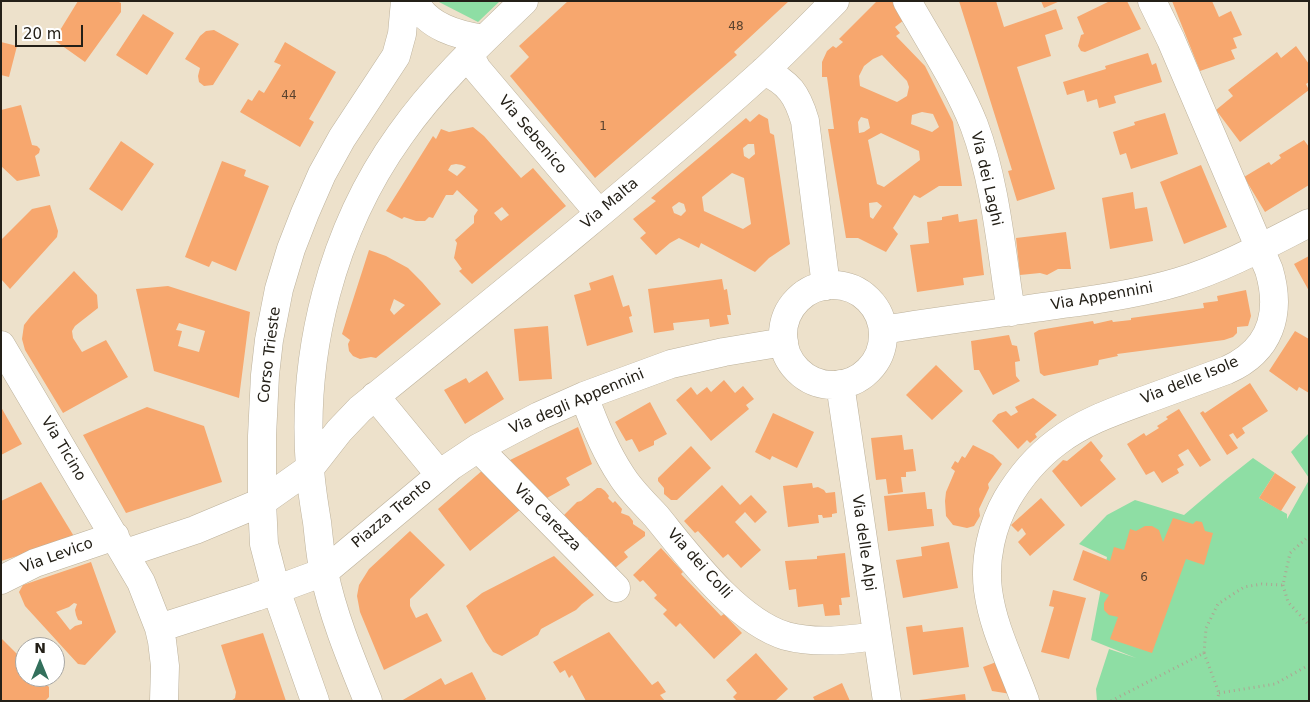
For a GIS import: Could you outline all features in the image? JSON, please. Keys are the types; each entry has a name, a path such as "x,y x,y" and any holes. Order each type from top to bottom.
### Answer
{"street":[{"name":"Corso Trieste","path":"316,701 276,590 264,544 262,436 265,374 272,321 291,249 322,174 352,122 396,56 402,34 405,1"},
{"path":"414,1 428,17 444,29 460,34 476,47"},
{"path":"368,701 342,635 324,572 310,468 309,393 313,358 325,299 342,246 362,199 388,153 430,98 476,47 524,1"},
{"name":"Via Malta","path":"375,396 599,214 764,71 835,1"},
{"name":"Via dei Laghi","path":"907,1 957,89 980,142 993,197 1011,312"},
{"name":"Via delle Isole","path":"1022,694 995,625 988,588 989,550 1002,508 1027,470 1048,449 1067,434 1107,414 1232,368 1260,346 1266,337 1273,317 1274,294 1269,270 1171,40 1152,1"},
{"name":"Via Sebenico","path":"476,47 477,69 599,214"},
{"path":"764,71 782,81 792,91 798,99 805,121 826,286"},
{"name":"Via Appennini","path":"883,330 1112,297 1153,289 1204,273 1259,249 1309,223"},
{"path":"826,286 842,286 857,291 870,301 879,314 883,330 882,345 877,359 868,371 855,379 840,384 824,384 809,379 797,370 788,357 784,342 784,327 788,313 797,300 808,292 826,286"},
{"name":"Via degli Appennini","path":"440,475 478,448 584,396 671,364 742,348 784,342"},
{"name":"Via Ticino","path":"1,345 120,545"},
{"name":"Via delle Alpi","path":"840,384 886,701"},
{"path":"164,701 164,666 159,628 141,582 120,545 195,530 262,502 310,468 349,420 375,396"},
{"name":"Piazza Trento","path":"159,628 276,590 324,572 440,475 375,396"},
{"name":"Via dei Colli","path":"584,396 606,449 624,479 689,556 744,613 768,628 786,636 804,640 832,641 877,636"},
{"name":"Via Carezza","path":"478,448 616,588"},
{"name":"Via Levico","path":"1,580 35,563 120,545"}],"path":[{"path":"1309,536 1290,553 1282,585 1288,602 1309,625"},
{"path":"1218,701 1219,693 1204,653 1206,628 1218,604 1244,587 1262,584 1282,585"},
{"path":"1111,701 1204,653"},
{"path":"1219,693 1275,684 1309,665"}],"green space":[{"path":"437,1 500,1 478,22"},
{"path":"1309,433 1309,478 1291,452"},
{"path":"1253,458 1275,473 1259,498 1287,514 1287,519 1309,480 1309,701 1097,701 1096,689 1109,649 1136,658 1091,640 1107,557 1079,544 1107,515 1135,500 1184,515"}],"building":[{"path":"78,1 117,1 121,3 121,12 85,62 54,40"},
{"path":"568,1 789,1 734,52 737,55 595,178 510,76 529,57 519,46"},
{"path":"877,1 892,1 904,20 895,27 900,33 896,36 925,66 953,122 962,186 939,186 920,198 914,195 893,228 898,234 886,252 858,238 846,238 828,129 834,129 827,77 822,77 822,62 827,51 833,46 836,48 843,42 839,39","holes":["882,55 907,81 909,87 907,96 897,102 860,86 859,76 864,66","922,112 933,114 939,127 932,132 911,124 912,115","861,117 868,119 870,128 859,133 858,122","881,133 919,151 920,160 884,187 877,184 868,140","877,202 882,206 873,219 870,217 869,203"]},
{"path":"959,1 996,1 1004,27 1056,9 1063,29 1045,35 1051,56 1017,67 1055,189 1017,201 1008,171 1012,170"},
{"path":"1041,1 1060,1 1044,8"},
{"path":"1110,1 1127,1 1141,29 1085,52 1081,51 1078,46 1081,35 1084,34 1077,17"},
{"path":"1172,1 1212,1 1219,17 1231,11 1242,35 1233,38 1237,48 1231,50 1235,59 1200,71"},
{"path":"143,14 174,33 147,75 116,55"},
{"path":"214,30 239,44 213,85 204,86 199,82 200,68 185,59 200,36 206,31"},
{"path":"1,42 17,46 9,77 1,75"},
{"path":"285,42 336,72 309,119 314,122 300,147 240,112 248,99 252,101 259,90 264,93 281,65 274,62"},
{"path":"1296,46 1309,64 1309,82 1306,84 1309,90 1240,142 1216,110 1233,96 1228,90 1277,52 1281,58"},
{"path":"1148,53 1152,65 1156,63 1162,82 1114,96 1116,103 1099,108 1097,99 1087,102 1084,90 1067,95 1063,82 1106,69 1105,66"},
{"path":"21,105 32,145 40,149 39,153 35,156 40,176 17,181 1,166 1,110"},
{"path":"1165,113 1178,154 1131,169 1126,153 1120,155 1113,132 1135,125 1134,122"},
{"path":"759,114 768,119 770,133 774,135 790,244 769,258 755,272 701,243 699,248 679,238 656,255 640,238 646,233 633,219 656,201 651,198 746,118 750,122","holes":["748,144 754,144 755,154 749,159 744,156 743,148","732,173 744,178 751,224 743,229 704,211 702,197","679,202 684,204 686,211 681,216 674,213 672,207"]},
{"path":"473,127 484,136 521,178 533,168 566,206 472,284 459,271 462,269 454,258 457,243 455,240 474,223 474,216 478,210 457,190 453,195 446,195 433,218 429,217 425,221 416,221 404,217 402,219 386,211 433,136 436,139 441,129 449,132","holes":["456,164 466,167 457,176 448,170 451,165","502,207 509,215 501,221 494,213"]},
{"path":"1304,140 1309,147 1309,185 1265,212 1244,177 1269,162 1271,165 1281,158 1279,155"},
{"path":"121,141 154,164 122,211 89,189"},
{"path":"222,161 246,170 244,176 269,186 236,271 212,261 209,267 185,257"},
{"path":"1201,165 1227,227 1184,244 1160,182"},
{"path":"1133,192 1135,209 1147,207 1153,241 1110,249 1102,198"},
{"path":"50,205 58,231 57,237 10,289 1,279 1,240 32,209"},
{"path":"958,214 959,222 977,219 984,275 963,278 964,285 917,292 910,245 929,243 927,222 942,220 942,217"},
{"path":"1066,232 1071,269 1058,269 1047,275 1040,273 1020,275 1016,238"},
{"path":"369,250 386,256 408,268 441,304 376,358 360,359 353,356 349,351 348,344 350,340 342,334","holes":["394,299 405,305 394,315 390,310"]},
{"path":"1309,256 1309,291 1294,264"},
{"path":"74,271 97,295 98,308 75,326 72,331 73,338 82,352 106,340 128,377 63,413 25,350 22,339 24,325"},
{"path":"613,275 623,307 629,305 632,316 629,317 633,332 587,346 574,295 591,290 589,283"},
{"path":"722,279 724,290 727,289 731,315 727,315 729,324 710,327 709,319 673,323 674,330 654,333 648,289"},
{"path":"168,286 250,312 239,398 154,371 136,289","holes":["179,323 205,331 199,352 178,346 182,331 176,330"]},
{"path":"1246,290 1251,316 1248,326 1237,327 1237,333 1233,337 1224,340 1117,354 1118,356 1099,360 1098,365 1044,376 1040,373 1034,333 1039,330 1093,321 1094,324 1112,320 1113,322 1131,320 1131,318 1204,308 1203,303 1218,301 1217,296"},
{"path":"548,326 552,379 519,381 514,329"},
{"path":"1295,331 1309,339 1309,393 1299,387 1297,391 1269,371"},
{"path":"1009,335 1012,345 1017,346 1020,361 1015,362 1016,376 1020,381 993,395 979,370 974,370 971,341"},
{"path":"936,365 963,391 932,420 906,395"},
{"path":"487,371 504,399 465,424 444,390 466,378 469,383"},
{"path":"724,380 735,393 743,386 754,399 746,405 749,409 711,441 676,400 691,387 697,395 707,387 711,392"},
{"path":"1250,383 1268,411 1242,428 1245,433 1237,439 1233,433 1229,435 1238,448 1227,455 1200,413 1203,411 1205,413"},
{"path":"1033,398 1057,415 1035,434 1037,437 1030,443 1027,440 1018,449 992,421 998,414 1006,411 1011,416 1018,412 1015,407"},
{"path":"650,402 667,434 654,441 654,445 639,452 632,439 626,441 615,422"},
{"path":"1,407 22,444 1,455"},
{"path":"147,407 204,426 222,482 126,513 83,435"},
{"path":"1179,409 1211,460 1200,467 1188,449 1178,455 1184,465 1177,469 1179,473 1162,483 1154,471 1146,475 1127,444 1144,433 1146,436 1159,428 1157,426 1168,419 1166,417"},
{"path":"773,413 814,432 797,468 772,456 770,460 755,452"},
{"path":"578,427 592,464 566,478 570,485 547,498 510,460"},
{"path":"902,435 904,450 913,449 916,471 906,472 906,477 901,477 903,492 888,494 886,479 876,480 871,438"},
{"path":"1091,441 1103,456 1100,460 1116,479 1081,507 1052,471 1063,460 1067,461"},
{"path":"973,445 993,455 1002,464 988,484 989,488 979,509 980,516 974,526 967,528 953,525 946,516 945,501 946,492 955,471 951,468 955,461 958,463 962,456 965,458"},
{"path":"691,446 711,468 677,500 671,500 664,494 664,488 658,481 658,478"},
{"path":"484,469 521,509 470,551 438,509"},
{"path":"1275,473 1296,487 1281,511 1259,498"},
{"path":"41,482 75,538 1,561 1,501"},
{"path":"812,483 813,488 818,487 826,493 835,492 837,513 832,514 832,517 823,518 822,515 818,515 819,523 788,527 783,486"},
{"path":"722,485 740,505 751,495 767,512 755,523 745,512 735,522 761,550 741,568 728,554 723,558 698,531 695,533 684,521"},
{"path":"597,488 605,491 609,496 608,498 613,503 615,501 622,509 621,513 629,516 633,524 645,532 645,536 624,552 628,557 615,568 611,562 608,564 589,544 588,538 579,533 563,516 577,502"},
{"path":"925,492 927,509 932,509 934,526 888,531 884,496"},
{"path":"1041,498 1065,525 1030,556 1018,542 1026,534 1022,528 1018,532 1011,525"},
{"path":"1173,518 1193,524 1196,521 1202,522 1205,531 1213,533 1204,565 1186,559 1152,653 1110,639 1118,617 1109,615 1104,610 1104,603 1109,595 1073,580 1083,550 1110,561 1114,547 1124,550 1130,529 1136,531 1145,526 1152,526 1159,530 1163,542"},
{"path":"410,531 445,565 410,599 410,606 416,618 427,613 442,641 384,670 360,612 357,596 359,585 369,569"},
{"path":"949,542 958,588 903,598 896,560 922,556 921,547"},
{"path":"661,548 683,572 681,574 721,616 724,614 742,633 714,659 680,623 676,627 663,614 667,610 654,598 657,595 643,580 640,582 633,575"},
{"path":"845,553 850,597 841,598 842,605 839,605 840,615 825,616 823,604 798,607 796,589 789,590 785,561 817,559 817,556"},
{"path":"554,556 594,595 576,610 541,629 538,635 502,656 493,652 466,606 482,593"},
{"path":"91,562 116,632 85,665 78,664 65,650 65,637 53,637 25,606 19,592 23,585","holes":["74,603 77,604 75,610 78,620 82,621 82,624 70,630 56,612"]},
{"path":"1053,590 1086,598 1069,659 1041,652 1054,607 1049,606"},
{"path":"922,625 923,632 963,627 969,667 913,675 906,627"},
{"path":"609,632 652,685 658,681 666,692 660,695 665,701 586,701 572,675 569,678 565,670 560,673 553,662"},
{"path":"263,633 286,701 231,701 235,698 236,692 221,645"},
{"path":"1,638 15,652 15,687 49,687 49,697 45,701 1,701"},
{"path":"756,653 788,689 775,701 737,701 733,697 737,693 726,680"},
{"path":"999,661 1011,694 992,691 983,667"},
{"path":"472,672 486,699 484,701 401,701 441,678 445,685"},
{"path":"842,683 850,701 815,701 813,697"},
{"path":"965,694 966,701 919,701 919,700"}]}
